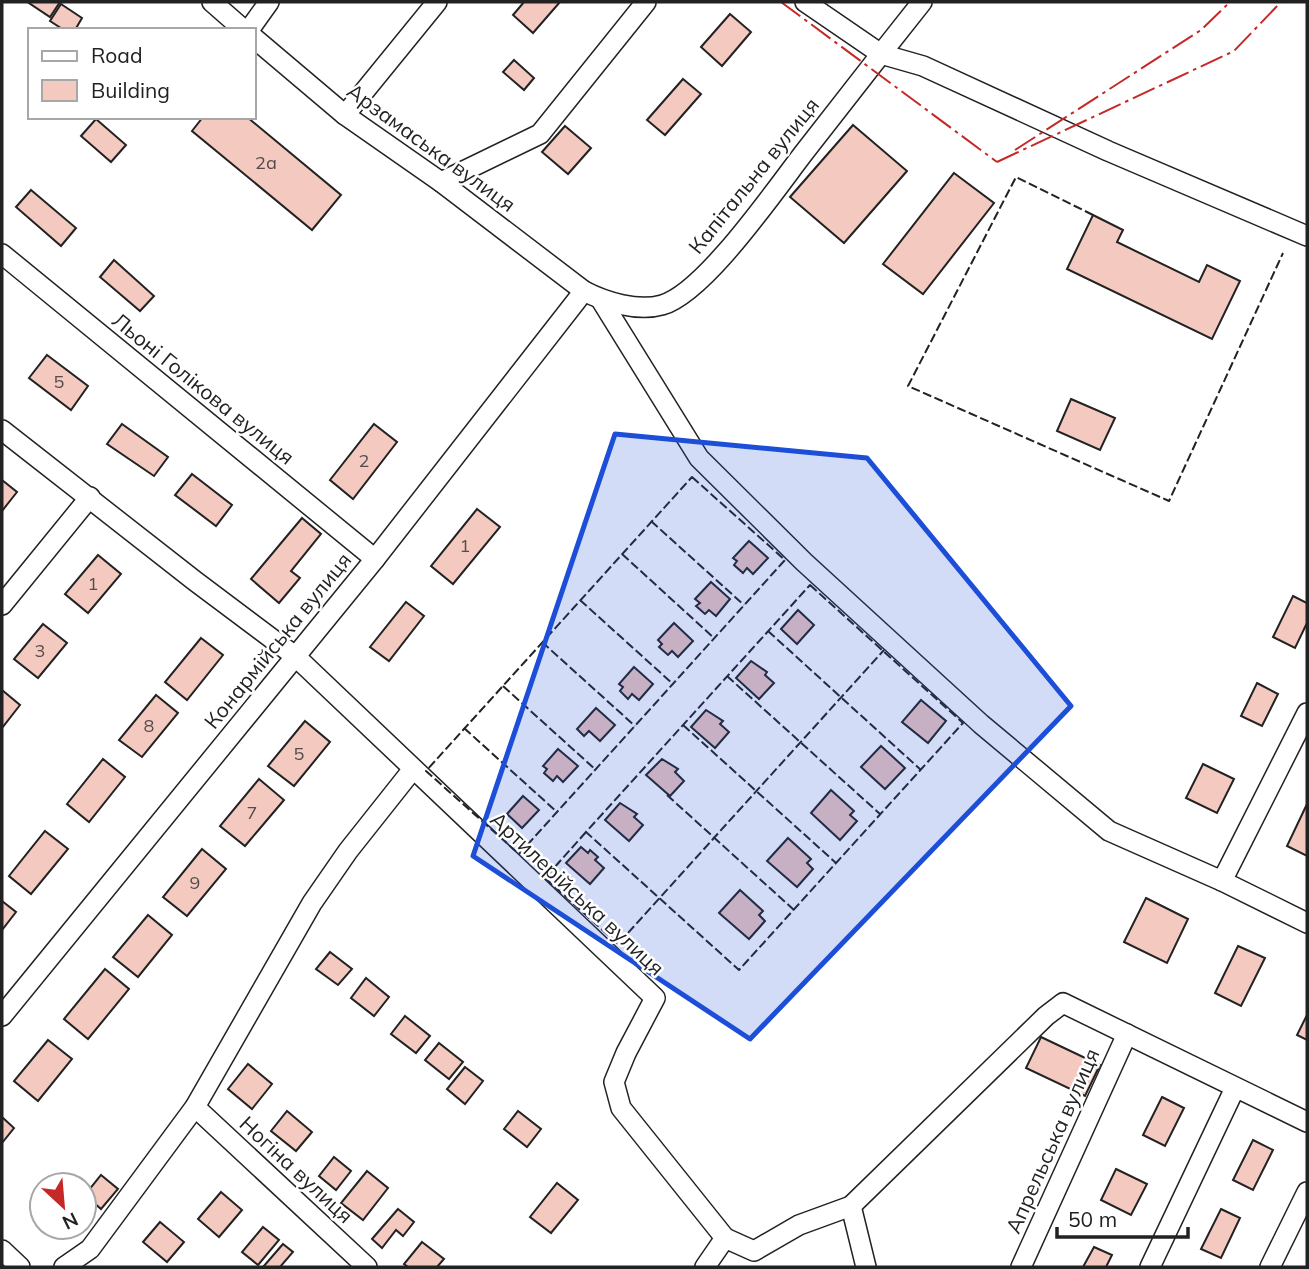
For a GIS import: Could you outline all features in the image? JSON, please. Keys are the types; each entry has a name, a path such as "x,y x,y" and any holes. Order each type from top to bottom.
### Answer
{"street":[{"path":"212,2 244,28"},
{"path":"248,28 269,2"},
{"path":"345,115 437,2"},
{"path":"441,182 540,134 646,2"},
{"path":"805,2 881,54 923,66 1108,151 1307,236"},
{"name":"Капітальна вулиця","path":"593,296 639,306 660,306 680,297 725,254 922,2"},
{"name":"Арзамаська вулиця","path":"256,40 345,115 441,182 593,296"},
{"name":"Льоні Голікова вулиця","path":"2,254 375,559"},
{"path":"593,296 699,458 804,562 981,724 1109,831 1222,881 1307,923"},
{"name":"Конармійська вулиця","path":"2,1016 593,296"},
{"path":"2,430 295,656 412,769 348,851 312,903 195,1107 90,1249 64,1267"},
{"path":"2,605 90,497"},
{"path":"1222,881 1307,713"},
{"name":"Артилерійська вулиця","path":"412,769 655,998 614,1082 621,1108 725,1238"},
{"path":"705,1267 725,1238 754,1251 799,1224 851,1206 1046,1016 1063,1003 1307,1122"},
{"name":"Апрельська вулиця","path":"1021,1267 1127,1034"},
{"path":"1150,1267 1235,1088"},
{"name":"Ногіна вулиця","path":"195,1107 367,1267"},
{"path":"1270,1267 1307,1192"},
{"path":"851,1206 866,1267"},
{"path":"2,1250 20,1267"}],"highlighted area":[{"path":"615,434 867,458 1071,706 750,1039 473,856"}],"building":[{"path":"30,2 60,2 50,17"},
{"path":"524,2 560,2 533,33 513,15"},
{"path":"61,4 82,18 76,28 61,28 50,21"},
{"path":"730,14 751,32 722,66 701,47"},
{"path":"514,60 534,78 524,90 503,72"},
{"path":"683,79 701,94 665,135 647,120"},
{"path":"96,119 126,145 111,162 81,136"},
{"path":"201,119 249,119 341,195 312,230 192,131"},
{"path":"853,125 907,171 844,243 790,197"},
{"path":"565,126 591,148 568,174 542,152"},
{"path":"954,173 994,203 923,294 883,264"},
{"path":"31,190 76,228 61,246 16,207"},
{"path":"1093,215 1123,230 1117,242 1199,282 1207,265 1240,281 1212,339 1067,269"},
{"path":"114,260 154,296 140,311 100,277"},
{"path":"47,355 88,386 71,410 29,378"},
{"path":"1071,399 1115,418 1100,450 1057,431"},
{"path":"122,424 168,457 154,476 107,444"},
{"path":"374,424 397,442 353,499 330,480"},
{"path":"192,474 232,505 216,526 175,495"},
{"path":"2,480 17,492 2,511"},
{"path":"477,509 500,527 453,584 431,566"},
{"path":"302,518 321,534 291,571 300,578 279,603 251,579"},
{"path":"749,541 768,558 753,574 747,568 743,573 734,565 737,561 733,558"},
{"path":"98,555 121,574 88,613 65,594"},
{"path":"711,582 730,599 716,616 709,610 705,614 696,606 700,603 695,599"},
{"path":"1293,596 1307,603 1307,623 1295,648 1273,637"},
{"path":"406,602 424,616 389,661 370,647"},
{"path":"798,610 814,625 797,644 781,629"},
{"path":"674,623 693,641 678,657 672,651 668,655 659,647 662,644 658,640"},
{"path":"43,624 67,643 38,678 14,659"},
{"path":"201,638 223,655 187,700 165,682"},
{"path":"751,661 767,672 765,675 774,683 759,699 736,678"},
{"path":"634,667 653,684 639,700 632,694 628,699 620,691 623,687 619,684"},
{"path":"1257,683 1278,694 1262,726 1241,716"},
{"path":"2,690 20,705 2,728"},
{"path":"156,695 178,713 142,757 119,740"},
{"path":"921,700 946,721 928,743 902,722"},
{"path":"596,708 615,725 600,741 589,731 584,736 577,729"},
{"path":"706,710 723,721 720,724 729,732 715,748 691,727"},
{"path":"305,721 330,742 294,786 268,766"},
{"path":"881,746 905,768 885,789 861,767"},
{"path":"558,749 578,766 563,782 557,776 553,781 544,773 547,769 543,766"},
{"path":"103,759 125,777 89,822 67,804"},
{"path":"662,759 678,769 675,772 684,781 670,796 646,775"},
{"path":"1203,764 1234,779 1217,813 1186,798"},
{"path":"259,779 284,800 245,846 220,826"},
{"path":"831,790 854,811 850,815 857,821 840,840 811,813"},
{"path":"523,796 539,810 522,828 507,814"},
{"path":"620,803 637,814 634,817 643,825 629,841 605,820"},
{"path":"1307,804 1307,856 1287,846"},
{"path":"45,831 68,849 31,894 9,876"},
{"path":"788,838 811,859 807,863 813,869 797,887 767,861"},
{"path":"581,847 598,857 595,860 604,868 590,884 566,863"},
{"path":"202,849 226,869 187,916 163,897"},
{"path":"740,890 763,911 759,915 765,921 749,939 719,913"},
{"path":"1146,898 1188,919 1167,963 1124,942"},
{"path":"2,901 16,912 2,930"},
{"path":"148,915 172,935 138,977 113,957"},
{"path":"1238,946 1265,958 1241,1006 1215,993"},
{"path":"330,952 352,969 338,985 316,969"},
{"path":"105,969 129,989 88,1039 64,1019"},
{"path":"366,978 389,997 374,1016 351,998"},
{"path":"1307,1015 1307,1040 1297,1035"},
{"path":"405,1016 430,1036 416,1053 391,1034"},
{"path":"1041,1037 1100,1065 1085,1096 1026,1068"},
{"path":"48,1040 72,1059 38,1101 14,1081"},
{"path":"439,1043 463,1062 449,1079 425,1060"},
{"path":"248,1064 272,1084 252,1109 228,1089"},
{"path":"465,1067 483,1081 465,1104 447,1089"},
{"path":"1162,1097 1184,1108 1165,1146 1143,1135"},
{"path":"287,1111 312,1132 296,1151 271,1131"},
{"path":"518,1111 541,1129 527,1147 504,1129"},
{"path":"2,1117 14,1128 2,1143"},
{"path":"1253,1140 1273,1150 1253,1190 1233,1180"},
{"path":"334,1157 351,1171 336,1190 319,1176"},
{"path":"1116,1169 1147,1184 1131,1215 1101,1200"},
{"path":"367,1171 388,1188 363,1220 341,1203"},
{"path":"101,1175 118,1189 101,1209 98,1206 98,1179"},
{"path":"557,1183 578,1200 551,1233 530,1217"},
{"path":"221,1192 242,1210 219,1237 198,1219"},
{"path":"398,1209 414,1222 403,1236 396,1230 382,1248 372,1239"},
{"path":"1221,1209 1240,1218 1221,1258 1201,1249"},
{"path":"160,1222 184,1242 167,1262 143,1242"},
{"path":"263,1227 279,1240 258,1265 242,1252"},
{"path":"422,1242 444,1259 437,1267 408,1267 404,1264"},
{"path":"283,1244 293,1252 280,1267 263,1267"},
{"path":"1094,1247 1112,1255 1106,1267 1083,1267"}],"fence":[{"path":"1093,215 1016,177 908,386 1169,501 1283,253"},
{"path":"692,477 785,560 519,854 426,771 692,477"},
{"path":"651,521 744,605"},
{"path":"622,554 714,638"},
{"path":"810,585 963,723 739,970 586,832 810,585"},
{"path":"580,600 673,684"},
{"path":"768,631 921,770"},
{"path":"542,642 635,726"},
{"path":"586,832 545,878 618,944 884,650"},
{"path":"727,676 880,814"},
{"path":"503,686 596,770"},
{"path":"683,725 836,863"},
{"path":"464,728 557,812"},
{"path":"667,795 794,910"}],"power":[{"path":"781,2 997,162"},
{"path":"1015,150 1201,30 1230,2"},
{"path":"997,162 1234,51 1281,2"}]}
